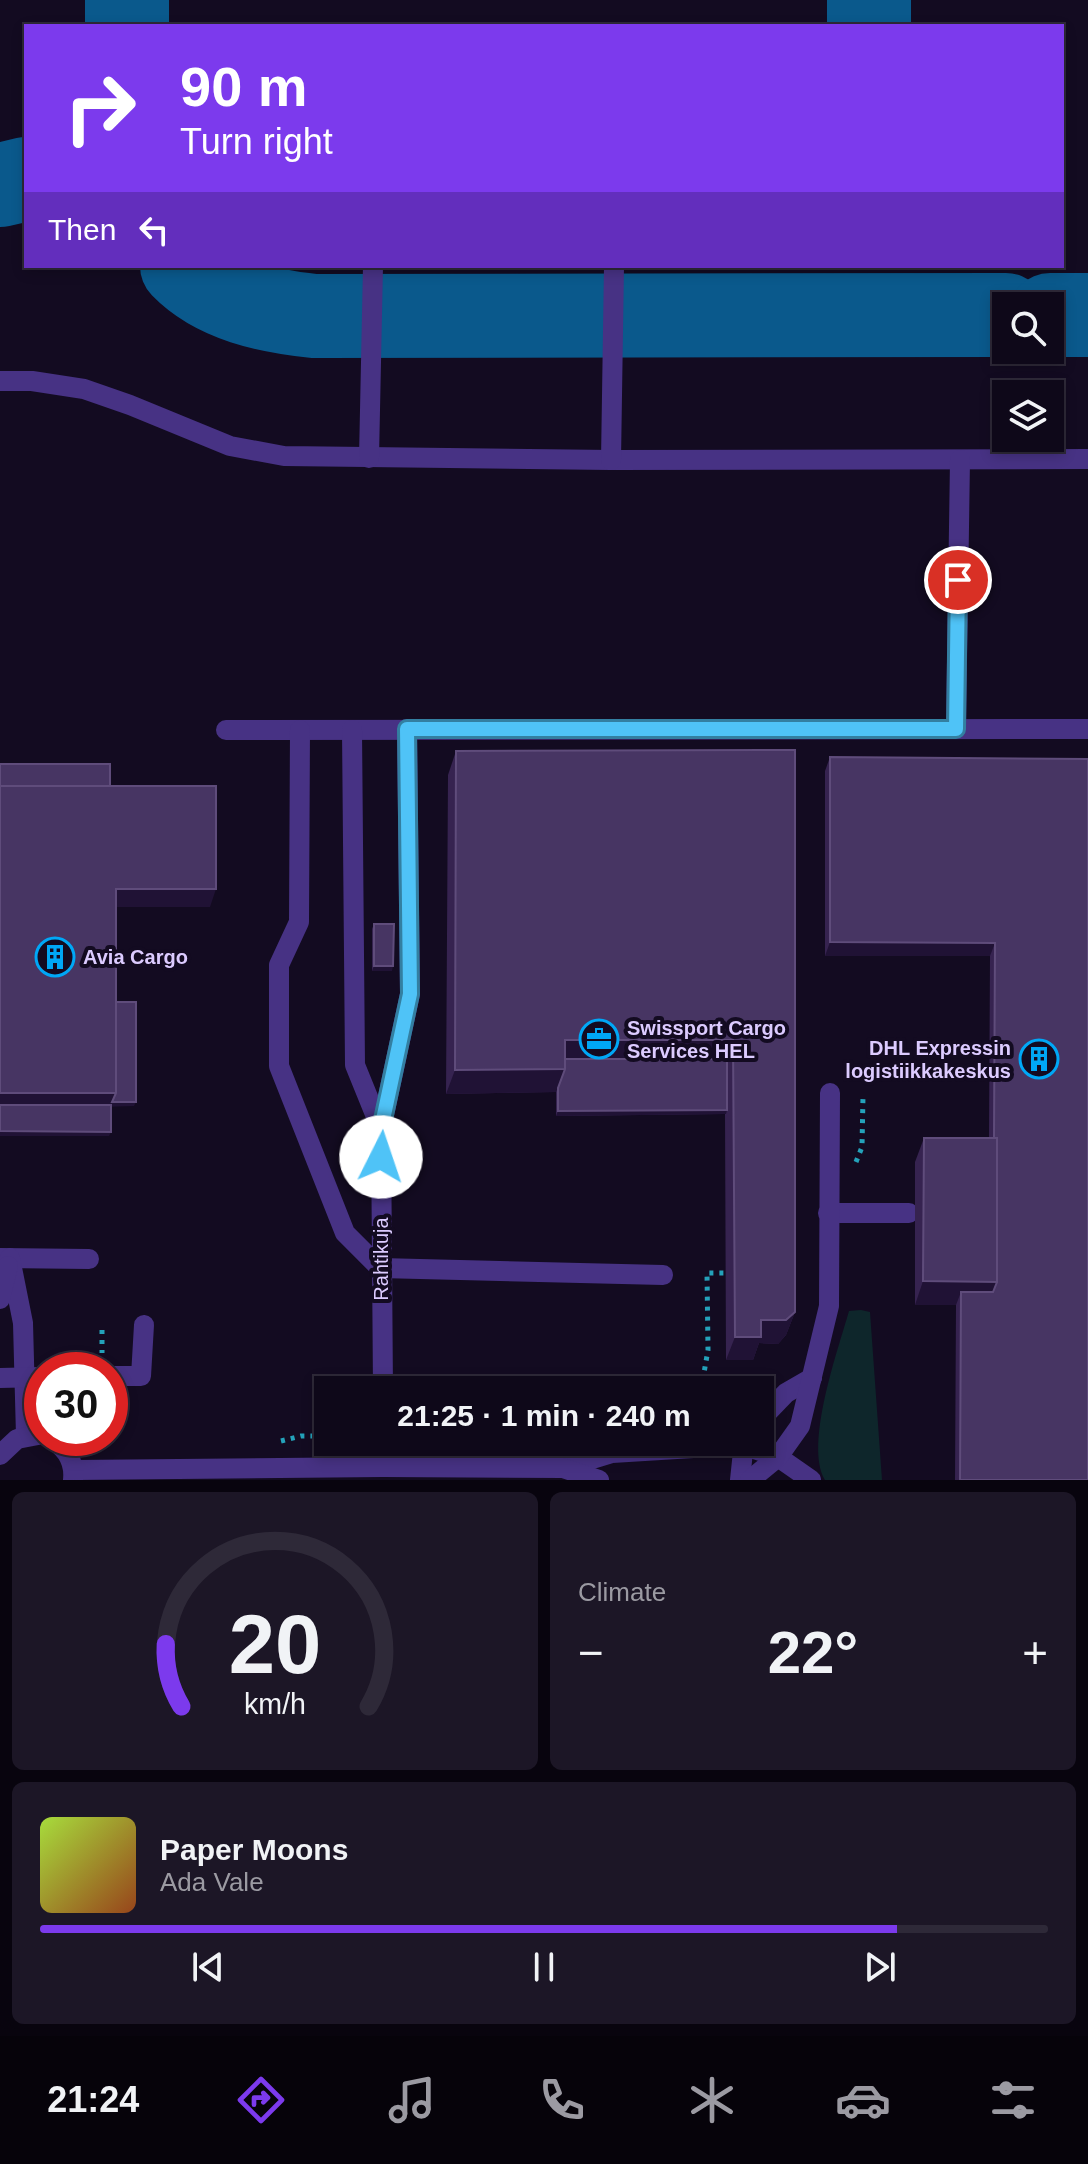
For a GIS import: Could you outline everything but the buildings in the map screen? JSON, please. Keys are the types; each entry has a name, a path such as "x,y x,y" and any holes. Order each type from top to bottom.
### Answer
{"street":[{"path":"369,458 373,268"},
{"path":"611,460 614,268"},
{"path":"0,381 32,381 84,389 230,446 284,456 611,460 1088,459"},
{"path":"956,729 960,460"},
{"path":"381,1129 410,994 407,729"},
{"path":"226,730 1088,729"},
{"path":"300,730 299,922 279,965 279,1066 345,1233 380,1268 663,1275"},
{"path":"352,730 355,1065 381,1129"},
{"path":"750,1480 778,1457 800,1426 829,1306 830,1093"},
{"name":"Rahtikuja","path":"381,1129 383,1376"},
{"path":"828,1213 909,1213"},
{"path":"5,1258 89,1259"},
{"path":"0,1299 5,1258"},
{"path":"5,1258 28,1352"},
{"path":"128,1376 141,1376 144,1325"},
{"path":"0,1378 24,1377"},
{"path":"774,1405 786,1393 812,1378"},
{"path":"0,1429 1,1453"},
{"path":"1,1453 17,1439 24,1438"},
{"path":"383,1456 383,1467"},
{"path":"74,1475 383,1467 563,1468 602,1456"},
{"path":"740,1480 742,1456"},
{"path":"774,1456 811,1480"},
{"path":"563,1468 599,1480"}],"path":[{"path":"850,1176 862,1147 863,1096"},
{"path":"703,1376 708,1350 707,1273 726,1273"}],"green space":[{"path":"849,1311 870,1312 882,1480 825,1480 818,1444 825,1397"}],"taxiway":[{"path":"127,0 127,24"},
{"path":"869,0 869,24"},
{"path":"0,185 24,179"},
{"path":"184,268 210,288 227,296 261,307 314,316 992,315"},
{"path":"1064,315 1088,315"}],"place":[{"name":"Avia Cargo","path":"55,957"},
{"name":"Swissport Cargo Services HEL","path":"599,1039"},
{"name":"DHL Expressin logistiikkakeskus","path":"1039,1059"}],"route":[{"path":"381,1157 381,1129 410,994 407,729 956,729 958,580"}]}
